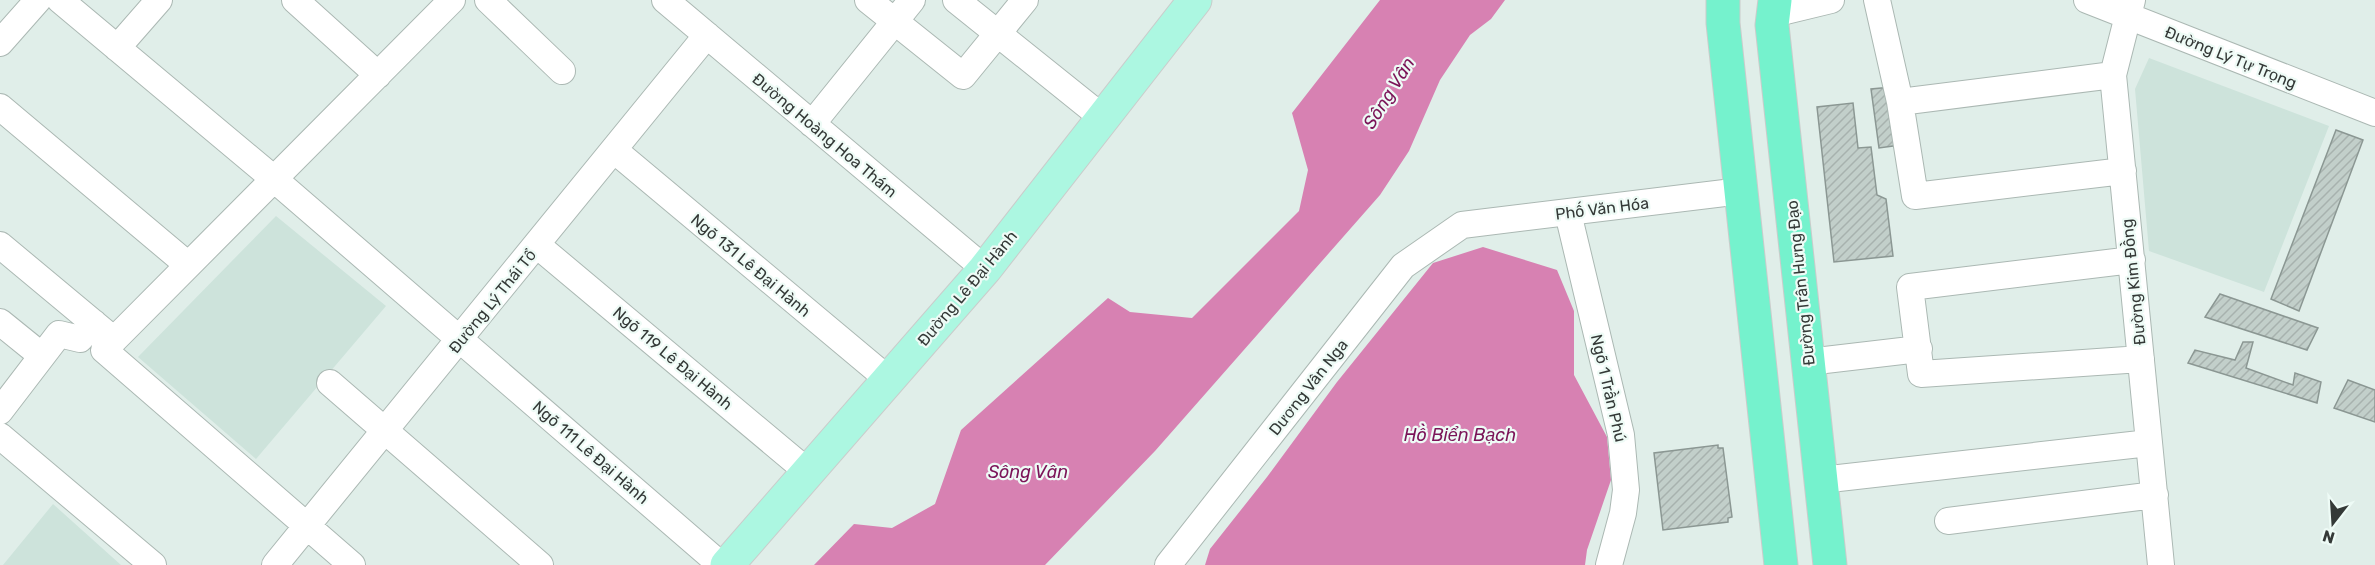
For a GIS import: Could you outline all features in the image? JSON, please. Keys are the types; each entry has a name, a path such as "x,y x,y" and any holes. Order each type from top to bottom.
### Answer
{"highway":[{"name":"Đường Trân Hưng Đạo","path":"1774,7 1772,24 1830,565"},
{"path":"1722,8 1781,565"}],"main road":[{"name":"Đường Lê Đại Hành","path":"727,565 986,270 1195,0"}],"street":[{"path":"0,43 38,0"},
{"name":"Ngõ 111 Lê Đại Hành","path":"60,0 274,179 721,565"},
{"path":"117,48 159,0"},
{"path":"295,0 378,75"},
{"path":"488,0 562,71"},
{"name":"Đường Hoàng Hoa Thám","path":"665,0 986,270"},
{"path":"868,0 963,76 1025,0"},
{"path":"812,124 912,0"},
{"path":"956,0 1103,118"},
{"path":"1774,7 1831,0"},
{"path":"1877,0 1900,102 1915,196 2123,171"},
{"name":"Đường Lý Tự Trọng","path":"2088,0 2129,8 2375,113"},
{"path":"352,565 104,350 450,1"},
{"name":"Đường Kim Đồng","path":"2129,8 2113,75 2161,565"},
{"name":"Đường Lý Thái Tổ","path":"275,565 707,35"},
{"path":"1900,102 2113,75"},
{"path":"0,107 188,265"},
{"name":"Ngõ 131 Lê Đại Hành","path":"614,150 889,380"},
{"name":"Phố Văn Hóa","path":"1462,225 1741,191"},
{"name":"Ngõ 1 Trần Phú","path":"1568,213 1621,435 1626,490 1623,513 1609,565"},
{"name":"Dương Vân Nga","path":"1168,565 1403,266 1462,225"},
{"path":"0,245 114,340"},
{"name":"Ngõ 119 Lê Đại Hành","path":"537,245 808,472"},
{"path":"2132,260 1910,287 1921,374 2141,359"},
{"path":"0,322 42,356"},
{"path":"0,411 59,334 80,339 93,323"},
{"path":"1808,362 1919,349"},
{"path":"330,383 387,430 540,565"},
{"path":"0,436 153,565"},
{"path":"1821,480 2149,442"},
{"path":"1948,521 2154,495"}],"shaded area":[{"path":"2149,58 2329,126 2264,292 2149,251 2135,89"},
{"path":"276,216 386,306 256,459 138,357"},
{"path":"53,504 121,565 3,565"}],"water":[{"name":"Sông Vân","path":"1380,0 1505,0 1491,19 1470,35 1440,80 1409,151 1380,195 1155,451 1045,565 814,565 854,524 892,528 935,504 961,430 1108,298 1130,312 1192,318 1299,211 1308,170 1292,113"},
{"name":"Hồ Biển Bạch","path":"1483,247 1557,270 1574,311 1574,375 1607,437 1611,480 1587,550 1585,565 1205,565 1210,549 1337,382 1433,263"}],"building":[{"path":"1892,87 1900,145 1879,148 1871,89"},
{"path":"1853,103 1858,148 1871,147 1877,195 1886,199 1893,256 1834,262 1817,107"},
{"path":"2336,130 2363,140 2299,311 2271,299"},
{"path":"2220,294 2318,328 2307,350 2205,317"},
{"path":"2243,342 2253,342 2246,368 2293,385 2295,373 2321,382 2317,403 2188,363 2195,350 2235,360"},
{"path":"2348,380 2375,390 2375,422 2334,408"},
{"path":"1718,445 1718,448 1723,448 1732,517 1728,518 1728,522 1663,530 1654,453"}]}
